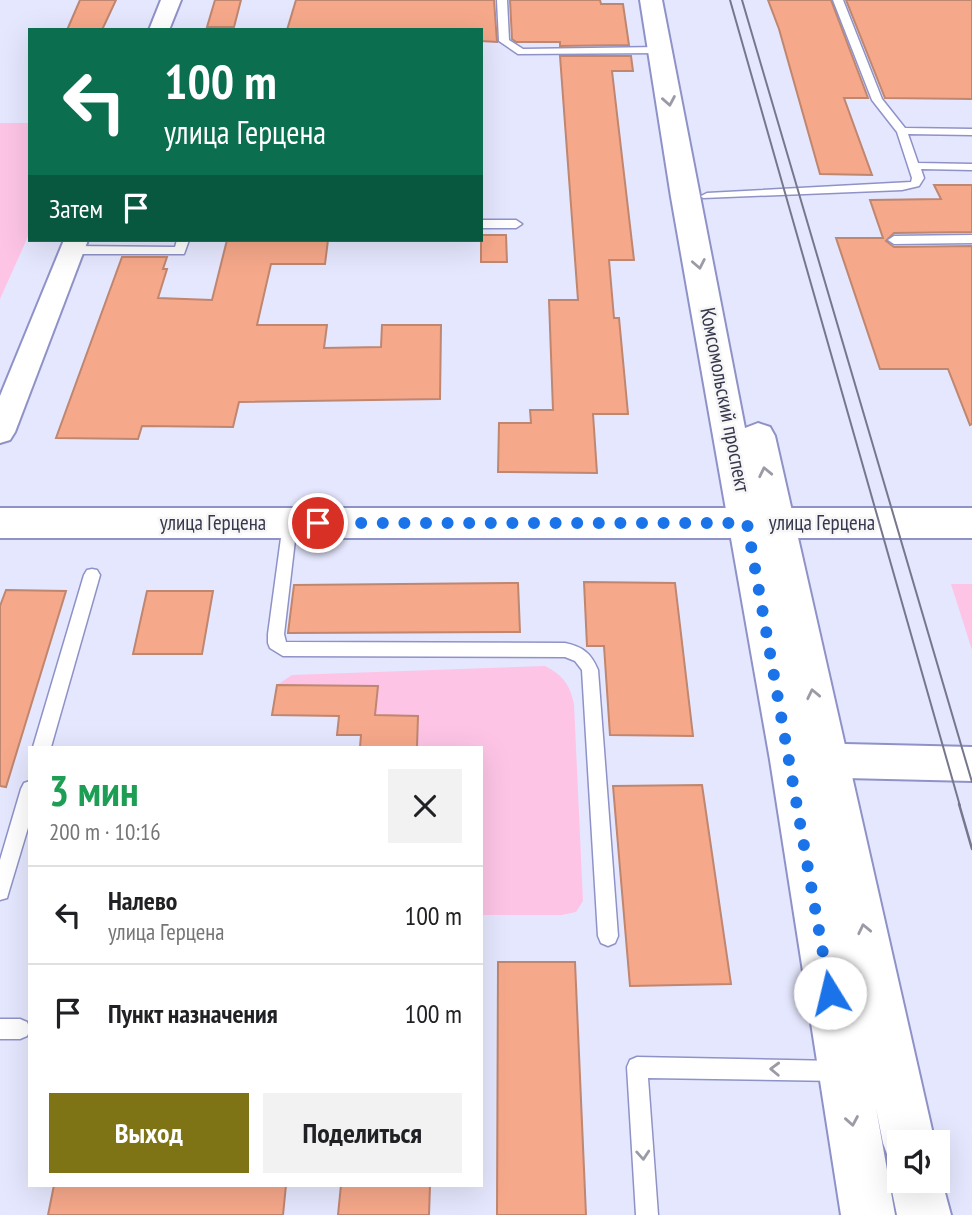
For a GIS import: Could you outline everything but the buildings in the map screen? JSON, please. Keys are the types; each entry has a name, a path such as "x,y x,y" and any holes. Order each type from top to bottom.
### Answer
{"main road":[{"name":"Комсомольский проспект","path":"651,0 762,523 809,761 906,1130"},
{"name":"Комсомольский проспект","path":"669,0 707,196 762,523"},
{"name":"улица Герцена","path":"0,523 972,523"},
{"name":"Комсомольский проспект","path":"809,761 844,1071 868,1215"},
{"path":"919,1193 924,1215"}],"street":[{"path":"160,28 172,0"},
{"path":"0,432 74,245"},
{"path":"809,761 972,764"}],"lane":[{"path":"502,0 504,41 521,52 660,50"},
{"path":"707,196 902,187 915,184 918,178 902,131 877,100 838,0"},
{"path":"902,131 972,132"},
{"path":"915,166 972,167"},
{"path":"483,224 516,224"},
{"path":"894,240 972,239"},
{"path":"74,245 180,251 182,242"},
{"path":"290,523 275,643 283,649 565,650 577,652 586,660 590,670 608,936"},
{"path":"42,746 92,575"},
{"path":"0,891 28,796"},
{"path":"647,1215 637,1067 844,1071"}],"shaded area":[{"path":"0,123 28,123 28,236 0,299"},
{"path":"951,584 972,584 972,650"},
{"path":"545,666 557,673 565,681 574,704 583,901 576,912 562,915 483,915 483,746 417,746 418,716 389,735 361,735 362,716 375,715 377,686 277,685 292,675"}],"tram line":[{"path":"730,0 960,806"},
{"path":"742,0 972,782"},
{"path":"959,804 972,849"}],"route":[{"path":"318,523 747,523 791,760 830,993"}]}
